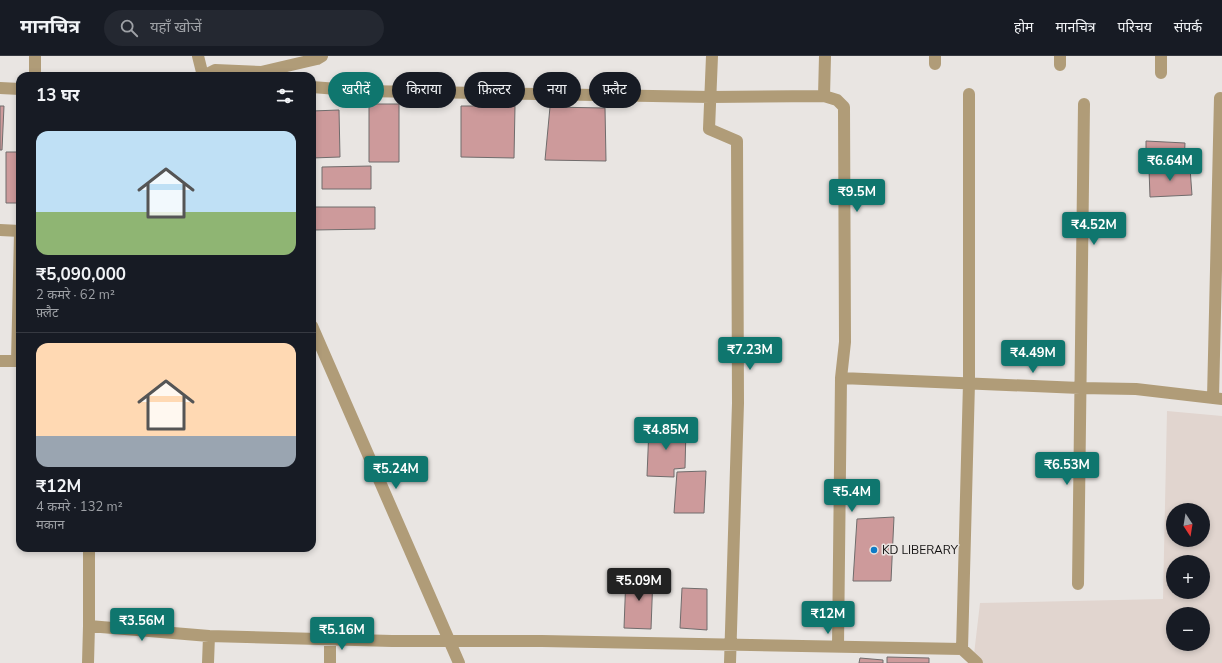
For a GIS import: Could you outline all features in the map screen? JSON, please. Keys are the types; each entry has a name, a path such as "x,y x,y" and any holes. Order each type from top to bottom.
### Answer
{"street":[{"path":"35,56 35,72"},
{"path":"198,56 202,72"},
{"path":"274,72 317,59 322,56"},
{"path":"712,56 709,129 737,141 738,403 730,663"},
{"path":"824,96 825,56"},
{"path":"1161,56 1161,73"},
{"path":"211,72 215,70 241,72"},
{"path":"316,87 363,91 710,97 824,96 837,100 844,107 845,342 841,378 838,647"},
{"path":"0,88 16,89"},
{"path":"962,649 968,383 969,94"},
{"path":"841,378 1136,389 1217,398 1220,98"},
{"path":"1078,584 1084,104"},
{"path":"0,230 16,232"},
{"path":"316,335 459,663"},
{"path":"0,361 16,361"},
{"path":"88,663 89,552"},
{"path":"89,626 209,636 392,641 542,641 962,649 977,663"},
{"path":"208,663 209,636"},
{"path":"330,639 330,663"}],"shaded area":[{"path":"1167,411 1222,416 1222,663 973,663 980,603 1163,599"}],"building":[{"path":"384,104 392,104 392,108 399,108 399,162 369,162 369,108 384,108"},
{"path":"0,106 4,106 2,150 0,150"},
{"path":"461,106 464,106 464,108 515,108 514,158 461,157"},
{"path":"550,108 605,108 606,161 545,160"},
{"path":"339,110 340,157 316,158 316,111"},
{"path":"1146,141 1185,143 1184,163 1146,161"},
{"path":"6,152 16,152 16,203 6,203"},
{"path":"371,166 371,189 322,189 322,167"},
{"path":"1190,168 1192,195 1150,197 1149,169"},
{"path":"316,207 375,207 375,229 316,230"},
{"path":"649,427 686,428 685,468 674,469 674,477 647,476"},
{"path":"706,471 704,513 674,513 677,472"},
{"name":"KD LIBERARY","path":"894,517 891,581 853,581 857,519"},
{"path":"626,575 653,575 651,629 624,628"},
{"path":"682,588 707,589 707,630 680,628"},
{"path":"887,657 929,658 929,663 887,663"},
{"path":"860,658 883,660 883,663 859,663"}],"place":[{"name":"KD LIBERARY","path":"874,550"}]}
